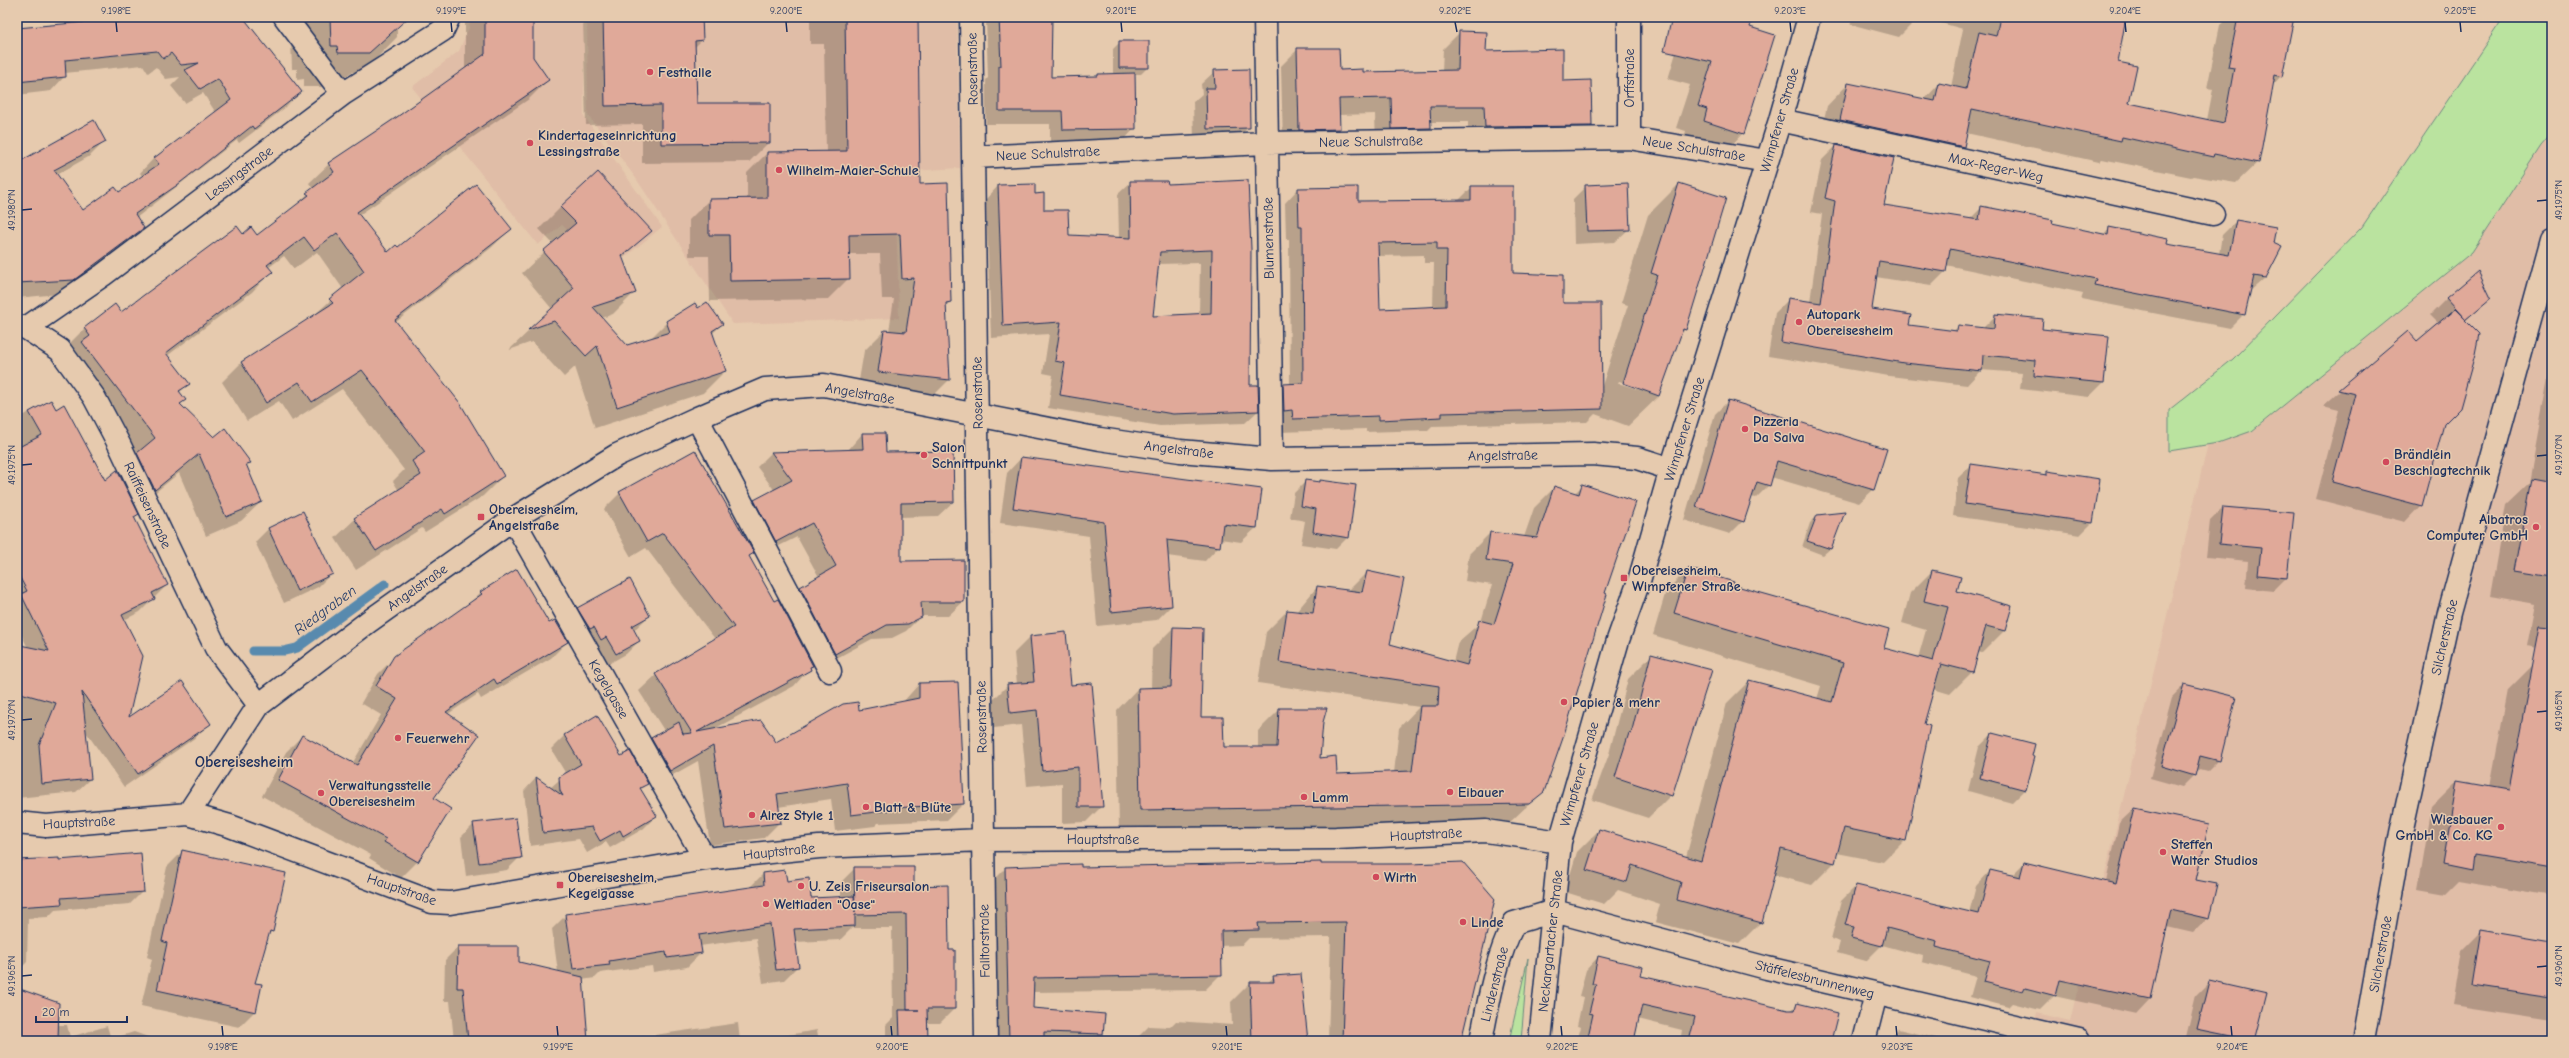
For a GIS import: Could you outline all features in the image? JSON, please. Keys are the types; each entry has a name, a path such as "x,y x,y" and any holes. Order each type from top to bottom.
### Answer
{"street":[{"path":"285,17 343,94"},
{"name":"Lessingstraße","path":"21,327 103,275 343,94 443,30 449,17"},
{"name":"Rosenstraße","path":"971,17 983,840"},
{"name":"Blumenstraße","path":"1265,17 1272,459"},
{"name":"Orffstraße","path":"1629,17 1629,138"},
{"name":"Wimpfener Straße","path":"1560,842 1618,640 1639,581 1671,469 1780,120 1808,17"},
{"name":"Max-Reger-Weg","path":"1780,120 2212,214"},
{"name":"Neue Schulstraße","path":"974,157 1266,143 1629,138 1767,161"},
{"name":"Silcherstraße","path":"2364,1041 2401,833 2449,613 2552,239"},
{"name":"Raiffeisenstraße","path":"21,327 60,350 94,397 120,446 216,648 259,705"},
{"name":"Angelstraße","path":"188,814 259,705 368,622 513,519 617,455 697,418 765,390 824,385 977,416 1180,451 1272,459 1593,454 1637,458 1671,469"},
{"path":"697,418 830,671"},
{"name":"Kegelgasse","path":"513,519 705,859"},
{"name":"Hauptstraße","path":"17,823 46,826 188,814 230,826 432,902 473,900 705,859 819,847 983,840 1336,838 1486,831 1560,842"},
{"name":"Falltorstraße","path":"983,840 986,1041"},
{"name":"Neckargartacher Straße","path":"1540,1041 1560,842"},
{"name":"Stäffelesbrunnenweg","path":"1554,912 1876,994 2079,1041"},
{"name":"Lindenstraße","path":"1482,1041 1494,976 1502,946 1514,923 1554,912"},
{"path":"1864,1041 1876,994"}],"shaded area":[{"name":"Kindertageseinrichtung Lessingstraße","path":"470,17 584,17 584,116 662,227 608,271 562,225 538,245 412,87 459,51 469,28"},
{"name":"Wilhelm-Maier-Schule","path":"587,17 957,17 960,168 895,172 899,318 733,324 635,177 588,115"},
{"path":"2552,133 2552,1041 2029,1041 2037,1013 2070,1021 2208,444 2218,443 2252,431 2472,252 2541,146"}],"green space":[{"path":"2504,17 2552,17 2552,133 2541,146 2472,252 2252,431 2218,443 2169,451 2169,410 2233,359 2362,227"},
{"path":"1528,958 1521,1041 1509,1041"}],"building":[{"path":"85,17 243,17 302,92 254,129 252,126 176,186 135,214 144,228 74,280 17,283 17,163 94,120 106,142 54,170 83,210 115,187 119,192 159,164 154,158 231,100 218,79 200,89 185,70 199,63 181,65 171,53 163,59 157,51 65,60 66,77 17,82 17,28 85,22"},
{"path":"330,17 409,17 369,53 338,53 337,46 331,46"},
{"path":"485,17 533,17 533,57 549,80 357,212 388,252 396,245 398,247 476,184 512,229 395,320 460,403 504,476 445,514 442,509 376,551 354,518 421,475 412,461 425,452 362,370 312,402 299,382 266,403 241,362 333,303 329,299 364,271 337,233 314,250 304,237 267,265 273,272 166,353 190,384 179,391 186,400 180,404 214,437 225,428 251,463 246,464 262,502 226,517 199,454 155,490 137,453 155,438 82,342 90,336 84,328 115,304 121,312 237,226 243,234 251,227 257,235 309,195 306,193 334,172 328,163 397,117 485,54"},
{"name":"Festhalle","path":"603,17 702,17 703,40 695,41 697,103 770,103 770,143 661,144 661,105 605,106"},
{"path":"845,17 918,17 920,184 948,183 951,302 946,303 950,380 878,372 884,330 906,332 914,278 902,279 900,234 849,235 850,279 730,281 729,235 709,235 709,199 767,198 767,152 847,151"},
{"path":"999,17 1052,17 1051,77 1098,76 1098,74 1135,73 1136,129 1063,130 1062,111 999,111 999,66 1001,66"},
{"path":"1672,17 1753,17 1750,27 1775,35 1744,134 1704,121 1707,109 1698,106 1712,62 1664,51"},
{"path":"2000,17 2126,17 2118,62 2137,66 2129,103 2224,123 2234,68 2228,67 2238,17 2294,17 2282,77 2275,75 2259,163 2214,154 2213,157 2122,137 2121,141 1972,109 1964,147 1840,120 1848,83 1935,101 1939,83 1966,89 1979,32 1996,36"},
{"path":"1459,31 1487,32 1486,51 1563,49 1563,81 1591,80 1592,126 1485,127 1484,106 1430,106 1431,128 1392,129 1391,98 1339,99 1340,129 1299,130 1297,48 1339,48 1340,70 1363,69 1363,72 1458,70"},
{"path":"1119,41 1149,41 1149,68 1119,68"},
{"path":"1249,69 1250,128 1207,129 1206,88 1215,88 1214,70"},
{"path":"1836,145 1894,158 1884,205 1979,220 1981,206 2053,220 2052,223 2108,235 2109,227 2168,239 2167,244 2229,255 2236,220 2276,227 2273,243 2282,247 2266,278 2254,276 2245,315 2094,285 2096,279 1950,249 1946,272 1879,261 1872,309 1911,315 1909,325 1957,331 1958,325 1994,329 1995,314 2043,319 2042,329 2109,336 2104,383 2034,376 2035,360 1983,355 1982,371 1904,363 1781,342 1788,298 1821,303 1835,201 1825,198"},
{"path":"598,172 652,231 622,256 636,293 593,307 627,345 670,332 666,321 695,303 698,308 707,302 723,324 712,331 726,371 617,407 597,346 586,356 554,321 528,330 574,288 543,251 576,223 560,207"},
{"path":"1248,180 1251,249 1250,385 1258,385 1259,411 1173,414 1060,395 1065,363 1055,361 1061,322 1003,326 998,185 1035,184 1035,194 1044,193 1044,210 1068,210 1069,235 1131,238 1130,181 1167,181 1168,184","holes":["1212,250 1211,313 1153,316 1160,252"]},
{"path":"1628,183 1630,230 1587,231 1585,185"},
{"path":"1679,183 1726,198 1686,330 1683,329 1659,396 1623,383 1657,275 1651,273"},
{"path":"1471,186 1513,186 1513,273 1563,275 1563,303 1601,303 1602,409 1442,413 1442,417 1379,420 1379,416 1293,419 1292,410 1284,411 1283,384 1303,383 1302,227 1299,227 1298,188 1358,187 1358,201 1471,200","holes":["1437,242 1437,250 1447,250 1446,306 1380,309 1378,243"]},
{"path":"2478,271 2491,298 2465,320 2479,334 2475,354 2460,408 2444,424 2422,506 2332,482 2355,394 2338,390 2408,331 2417,341 2455,309 2465,319 2446,298"},
{"path":"51,400 56,409 64,404 105,480 117,470 139,514 134,517 168,585 152,593 155,599 122,615 143,656 129,717 182,681 211,724 138,774 82,692 91,779 42,784 39,745 56,703 17,692 17,666 20,645 49,651 21,594 27,591 17,572 17,448 42,435 29,412"},
{"path":"1728,400 1887,449 1874,490 1777,461 1770,486 1757,482 1744,522 1696,507"},
{"path":"862,433 885,433 886,452 953,451 954,502 901,503 901,561 964,560 964,602 921,602 922,617 908,624 887,625 835,654 800,587 836,566 812,523 776,542 754,500 792,480 771,452 863,449"},
{"path":"695,450 754,553 749,556 774,601 778,599 813,666 810,667 811,670 697,732 761,720 776,742 843,704 858,702 859,710 919,698 919,683 958,682 964,804 892,808 892,810 851,815 847,783 777,794 781,823 725,829 713,746 670,771 651,738 679,722 683,734 692,733 655,674 734,627 663,533 647,542 619,492"},
{"path":"1021,457 1262,489 1257,528 1223,524 1220,547 1167,540 1172,606 1111,612 1104,522 1013,508"},
{"path":"1971,464 2047,475 2047,471 2100,479 2093,523 1965,504"},
{"path":"2531,479 2552,483 2552,577 2514,571"},
{"path":"1305,480 1320,482 1320,480 1356,485 1349,538 1313,532 1316,509 1301,506"},
{"path":"1582,484 1636,502 1605,593 1607,594 1563,738 1544,792 1529,804 1140,810 1138,688 1171,687 1173,627 1203,628 1201,717 1223,717 1224,747 1277,747 1279,708 1327,708 1323,722 1320,758 1336,756 1337,774 1412,771 1420,706 1438,706 1439,686 1279,662 1287,610 1313,613 1317,586 1362,592 1367,571 1404,579 1390,644 1467,665 1479,620 1494,624 1513,564 1486,560 1490,532 1537,538 1554,486 1579,494"},
{"path":"2223,507 2294,513 2287,578 2258,575 2261,548 2219,544"},
{"path":"303,511 333,574 297,591 268,528"},
{"path":"1845,512 1831,549 1807,541 1817,515"},
{"path":"1688,568 1734,582 1733,585 1889,629 1884,648 1933,661 1948,607 1924,601 1932,570 1961,577 1957,591 2012,606 2005,631 1986,626 1973,672 1941,664 1924,724 1930,726 1906,841 1844,828 1835,863 1781,849 1762,923 1677,900 1681,882 1632,865 1627,882 1586,870 1599,829 1701,861 1749,680 1832,702 1843,663 1674,613"},
{"path":"517,569 549,623 555,620 568,642 497,684 494,679 446,712 479,735 434,798 451,809 418,862 384,842 386,839 278,780 302,735 357,765 397,699 376,686 394,656 482,594 480,592"},
{"path":"630,579 650,616 632,626 640,641 616,654 606,637 601,640 594,627 590,629 577,608"},
{"name":"Wiesbauer GmbH & Co. KG","path":"2540,626 2552,627 2552,868 2474,855 2472,870 2443,864 2457,780 2509,789"},
{"path":"1066,632 1071,685 1092,683 1103,807 1078,807 1078,767 1042,771 1037,710 1010,713 1007,684 1034,682 1030,636"},
{"path":"1651,654 1712,670 1672,796 1615,777 1629,733 1631,734"},
{"path":"2184,684 2236,697 2220,761 2200,756 2195,776 2161,766"},
{"path":"597,715 621,756 630,751 648,784 640,788 657,816 623,836 620,830 600,841 592,827 543,833 536,777 563,796 560,791 559,777 581,764 564,735"},
{"path":"1992,733 2035,744 2032,756 2035,757 2026,790 1980,778"},
{"path":"2134,808 2209,824 2196,880 2217,884 2209,919 2171,910 2151,999 2060,980 2056,996 2025,988 2023,992 1984,982 1990,961 1936,947 1937,941 1887,928 1882,946 1851,938 1854,927 1845,925 1856,885 1979,914 1990,870 2020,877 2024,862 2116,884"},
{"path":"516,818 522,858 479,863 473,823"},
{"path":"182,850 286,873 273,932 270,931 255,983 262,984 256,1012 157,990 167,943 162,941"},
{"path":"141,853 144,892 61,898 62,904 17,907 17,860 59,858 59,860"},
{"path":"1321,862 1321,864 1410,864 1463,862 1495,899 1461,1041 1342,1041 1346,922 1258,923 1259,930 1221,931 1222,975 1034,978 1033,1008 1105,1014 1103,1034 1044,1032 1044,1041 1009,1041 1005,867 1081,864 1081,867"},
{"path":"854,867 914,867 914,886 948,885 949,950 955,950 955,1009 927,1009 928,1038 900,1039 899,1010 907,1010 906,914 855,915 855,926 794,929 799,967 776,970 770,924 699,935 702,953 667,958 666,952 609,961 610,965 573,969 565,914 764,885 763,873 785,870 787,881 809,878 811,898 854,896 855,912"},
{"path":"2481,929 2552,941 2552,998 2472,986"},
{"path":"458,946 519,946 519,962 583,977 588,1041 468,1041 463,988 457,988"},
{"path":"1598,956 1643,967 1641,976 1788,1010 1795,1010 1797,1003 1838,1013 1831,1041 1689,1041 1695,1017 1642,1005 1634,1041 1587,1041 1593,1014 1589,1013 1596,984 1592,984"},
{"path":"1301,974 1308,1041 1252,1041 1250,982 1274,982 1273,976"},
{"path":"2209,981 2267,994 2255,1041 2197,1029"},
{"path":"17,988 59,1003 58,1041 17,1041"}],"waterway":[{"name":"Riedgraben","path":"253,651 284,651 297,648 385,584"}],"place":[{"name":"Festhalle","path":"650,72"},
{"name":"Kindertageseinrichtung Lessingstraße","path":"530,143"},
{"name":"Wilhelm-Maier-Schule","path":"779,170"},
{"name":"Autopark Obereisesheim","path":"1799,322"},
{"name":"Pizzeria Da Salva","path":"1745,429"},
{"name":"Salon Schnittpunkt","path":"924,455"},
{"name":"Brändlein Beschlagtechnik","path":"2386,462"},
{"name":"Obereisesheim, Angelstraße","path":"481,517"},
{"name":"Albatros Computer GmbH","path":"2536,527"},
{"name":"Obereisesheim, Wimpfener Straße","path":"1624,578"},
{"name":"Papier & mehr","path":"1564,702"},
{"name":"Feuerwehr","path":"398,738"},
{"name":"Eibauer","path":"1450,792"},
{"name":"Verwaltungsstelle Obereisesheim","path":"321,793"},
{"name":"Lamm","path":"1304,797"},
{"name":"Blatt & Blüte","path":"866,807"},
{"name":"Alrez Style 1","path":"752,815"},
{"name":"Wiesbauer GmbH & Co. KG","path":"2501,827"},
{"name":"Steffen Walter Studios","path":"2163,852"},
{"name":"Wirth","path":"1376,877"},
{"name":"Obereisesheim, Kegelgasse","path":"560,885"},
{"name":"U. Zeis Friseursalon","path":"801,886"},
{"name":"Weltladen \"Oase\"","path":"766,904"},
{"name":"Linde","path":"1463,922"}],"district":[{"name":"Obereisesheim","path":"244,761"}]}
